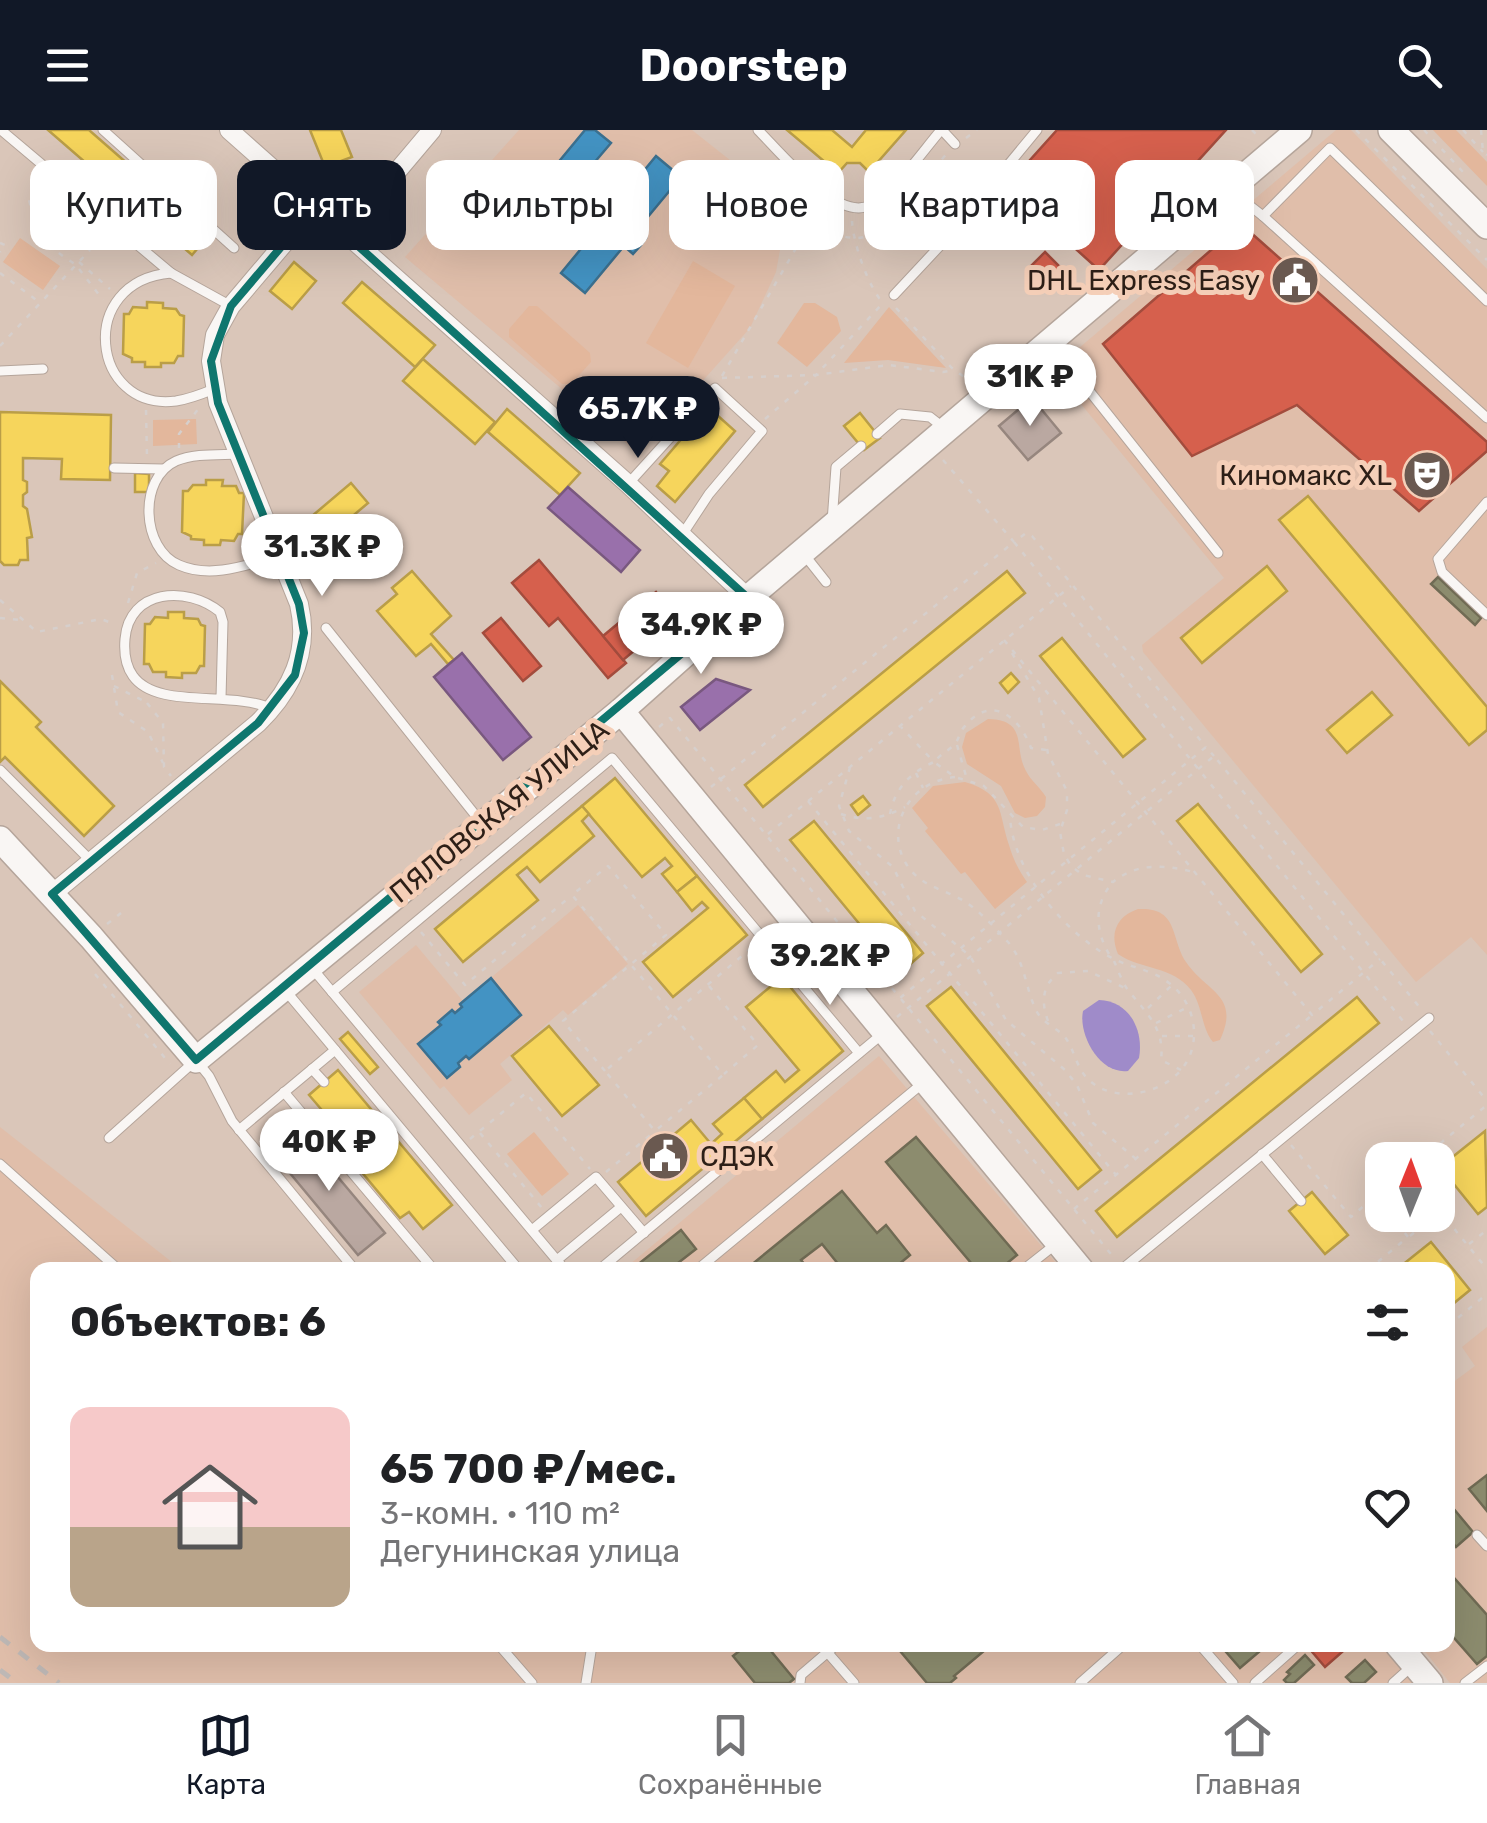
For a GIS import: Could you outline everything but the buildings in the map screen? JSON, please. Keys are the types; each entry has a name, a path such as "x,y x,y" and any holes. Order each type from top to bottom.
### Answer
{"street":[{"path":"229,130 262,160"},
{"path":"1391,130 1487,226"},
{"path":"404,160 427,132"},
{"name":"ПЯЛОВСКАЯ УЛИЦА","path":"1254,166 1290,133"},
{"path":"52,894 272,710 294,676 304,633 299,604 214,390 212,348 220,323 231,306 278,250"},
{"path":"364,250 628,484 748,598"},
{"name":"ПЯЛОВСКАЯ УЛИЦА","path":"188,1068 621,711 1158,250"},
{"path":"621,711 1074,1262"},
{"path":"0,839 52,894 188,1068"}],"lane":[{"path":"1,130 37,160"},
{"path":"103,130 234,248"},
{"path":"758,130 789,160"},
{"path":"844,205 866,208 881,198 941,130 955,144"},
{"path":"894,294 950,235 1037,130"},
{"path":"1263,216 1330,148 1487,301"},
{"path":"1254,209 1487,418"},
{"path":"144,250 171,273 231,306"},
{"path":"171,273 142,278 119,296 110,309 104,339 106,354 123,383 146,397 173,402 214,390"},
{"path":"1050,342 1218,552"},
{"path":"0,371 43,369"},
{"path":"628,484 718,383 762,432 709,494 682,536"},
{"path":"876,434 900,414 930,417 946,430"},
{"path":"832,527 836,467 861,446"},
{"path":"114,468 163,469 178,460 239,454"},
{"path":"163,469 149,506 153,538 166,558 190,569 208,570 246,566 281,556"},
{"path":"1487,502 1438,559 1442,572 1487,615"},
{"path":"802,552 826,582"},
{"path":"221,698 222,616 204,602 183,597 162,596 144,601 128,622 126,659 134,678 146,688 170,696 252,700 272,710"},
{"path":"326,628 483,824"},
{"path":"332,992 612,758 859,1053"},
{"path":"0,770 92,862"},
{"path":"310,966 557,1260 621,1207"},
{"path":"283,988 513,1262"},
{"path":"1131,1262 1426,1020"},
{"path":"610,1262 883,1030"},
{"path":"239,1130 335,1050"},
{"path":"109,1138 188,1068 347,1262"},
{"path":"312,1068 324,1082"},
{"path":"707,1262 926,1081"},
{"path":"284,1092 427,1262"},
{"path":"1262,1154 1301,1201"},
{"path":"0,1164 110,1262"},
{"path":"532,1230 597,1178 644,1233"},
{"path":"1033,1262 1058,1242"},
{"path":"1477,1534 1487,1546"},
{"path":"505,1652 532,1683"},
{"path":"586,1683 591,1652"},
{"path":"800,1683 802,1675 823,1652"},
{"path":"832,1652 854,1683"},
{"path":"1080,1683 1115,1652"},
{"path":"1206,1652 1234,1683"},
{"path":"1254,1683 1290,1652"},
{"path":"1393,1683 1414,1664"},
{"path":"1465,1683 1487,1666"}],"path":[{"path":"955,144 976,130"},
{"path":"1252,130 1258,136"},
{"path":"1356,130 1487,260"},
{"path":"1424,130 1474,184"},
{"path":"1463,130 1485,154"},
{"path":"1481,130 1485,154"},
{"path":"0,243 5,245 0,252"},
{"path":"55,250 119,296"},
{"path":"0,346 90,250"},
{"path":"718,383 795,250"},
{"path":"78,264 110,309"},
{"path":"0,273 40,303"},
{"path":"756,427 816,376 894,294"},
{"path":"718,383 816,376 889,365 954,370"},
{"path":"178,460 179,434 214,390"},
{"path":"146,397 148,469"},
{"path":"942,459 1014,542 1412,1032"},
{"path":"694,800 1024,534 1030,534 1380,959 1487,1103 1441,1142"},
{"path":"125,611 137,573 166,558"},
{"path":"766,835 1072,585"},
{"path":"0,600 37,632 101,619 120,626"},
{"path":"0,618 21,620"},
{"path":"1004,640 1039,698 1047,750 1067,791 1060,840 1068,860 1075,870 1090,878 1114,882"},
{"path":"1004,640 1312,1015"},
{"path":"112,675 118,712 148,732 172,778"},
{"path":"114,686 147,703 163,723 163,762"},
{"path":"146,688 147,703"},
{"path":"890,814 901,786 957,744 966,723 981,714 994,712 1016,719 1032,749 1047,750"},
{"path":"658,728 670,718 1116,1262"},
{"path":"900,726 955,778"},
{"path":"957,744 968,779"},
{"path":"900,998 1206,747"},
{"path":"883,1030 1214,756"},
{"path":"850,767 840,796 840,814 854,837 896,871 915,911 970,956 1006,1020 1065,1070 1094,1123 1136,1158"},
{"path":"915,772 923,788"},
{"path":"840,814 862,819 890,814 906,807 923,788 955,778 968,779 990,790 1018,825 1049,829 1062,822"},
{"path":"808,802 1116,1176"},
{"path":"906,807 898,838 908,867 922,880 966,902 998,933 1019,958 1038,1012 1070,1044 1086,1078 1109,1092 1146,1091 1166,1083 1181,1070 1192,1050 1194,1036 1188,1007 1172,985 1147,970 1112,959 1072,929 1037,886 1018,849 1010,817"},
{"path":"414,923 466,985 608,866 666,935 563,1021 655,1131"},
{"path":"1128,990 1101,938 1101,900 1114,882 1132,870 1154,866 1195,872"},
{"path":"572,895 723,1075"},
{"path":"605,1071 764,939"},
{"path":"1074,1209 1380,959"},
{"path":"87,964 188,1068"},
{"path":"1049,1024 1045,990 1058,973 1088,971 1109,978 1128,990 1155,1023 1160,1036 1160,1060 1181,1070"},
{"path":"462,1146 526,1093 597,1178 758,1045 708,985"},
{"path":"1146,1009 1172,985"},
{"path":"1155,1023 1188,1007"},
{"path":"1160,1036 1194,1036"},
{"path":"479,1132 549,1216"},
{"path":"1284,1136 1351,1217 1365,1205"},
{"path":"1468,1246 1487,1230"},
{"path":"1404,1232 1408,1237"},
{"path":"1378,1262 1414,1232"},
{"path":"1455,1232 1487,1269"},
{"path":"1455,1320 1487,1294"}],"highlighted area":[{"path":"315,207 748,598 196,1060 52,894 258,723 295,675 304,633 299,604 218,403 211,361 231,306"}],"shaded area":[{"path":"519,130 692,130 730,160 669,160 669,250 780,250 776,272 750,328 638,453 405,257 426,234 426,250 649,250 649,160 492,160"},
{"path":"1336,130 1351,130 1487,269 1487,955 1471,937 1416,982 1143,652 1142,645 1224,578 1053,370 1194,250 1254,250 1254,200"},
{"path":"1433,130 1456,130 1487,162 1487,186"},
{"path":"20,238 30,245 30,250 37,250 60,266 43,290 3,262"},
{"path":"693,261 735,286 688,368 646,343"},
{"path":"804,303 815,303 837,317 841,331 807,367 777,343"},
{"path":"529,306 537,306 590,353 591,362 571,384 562,384 509,337 509,329"},
{"path":"889,307 946,368 888,360 844,363"},
{"path":"196,419 197,444 153,446 153,420"},
{"path":"988,719 1009,724 1015,730 1026,771 1046,797 1045,807 1037,816 1025,818 1015,813 1001,786 967,764 962,747 966,733"},
{"path":"965,782 994,799 1012,855 1027,882 995,909 925,831 928,828 912,808 933,786"},
{"path":"578,905 628,964 568,1015 563,1010 500,1064 512,1080 469,1115 444,1086 440,1089 359,992 416,945 463,1001"},
{"path":"1138,909 1167,918 1186,962 1224,1003 1225,1025 1220,1040 1213,1042 1209,1036 1195,996 1184,982 1118,954 1114,939 1117,926"},
{"path":"1099,1000 1119,1006 1137,1028 1139,1058 1128,1071 1108,1067 1088,1042 1083,1011"},
{"path":"879,1056 1055,1262 633,1262"},
{"path":"0,1127 172,1262 30,1262 30,1652 1389,1652 1415,1683 0,1683"},
{"path":"534,1132 569,1174 542,1196 507,1154"},
{"path":"1487,1327 1487,1683 1450,1683 1426,1652 1455,1652 1455,1381 1475,1366 1462,1347"}],"railway":[{"path":"0,1637 59,1683"},
{"path":"0,1670 17,1683"}],"place":[{"name":"DHL Express Easy","path":"1295,280"},
{"name":"Киномакс XL","path":"1427,475"},
{"name":"СДЭК","path":"665,1156"}]}
